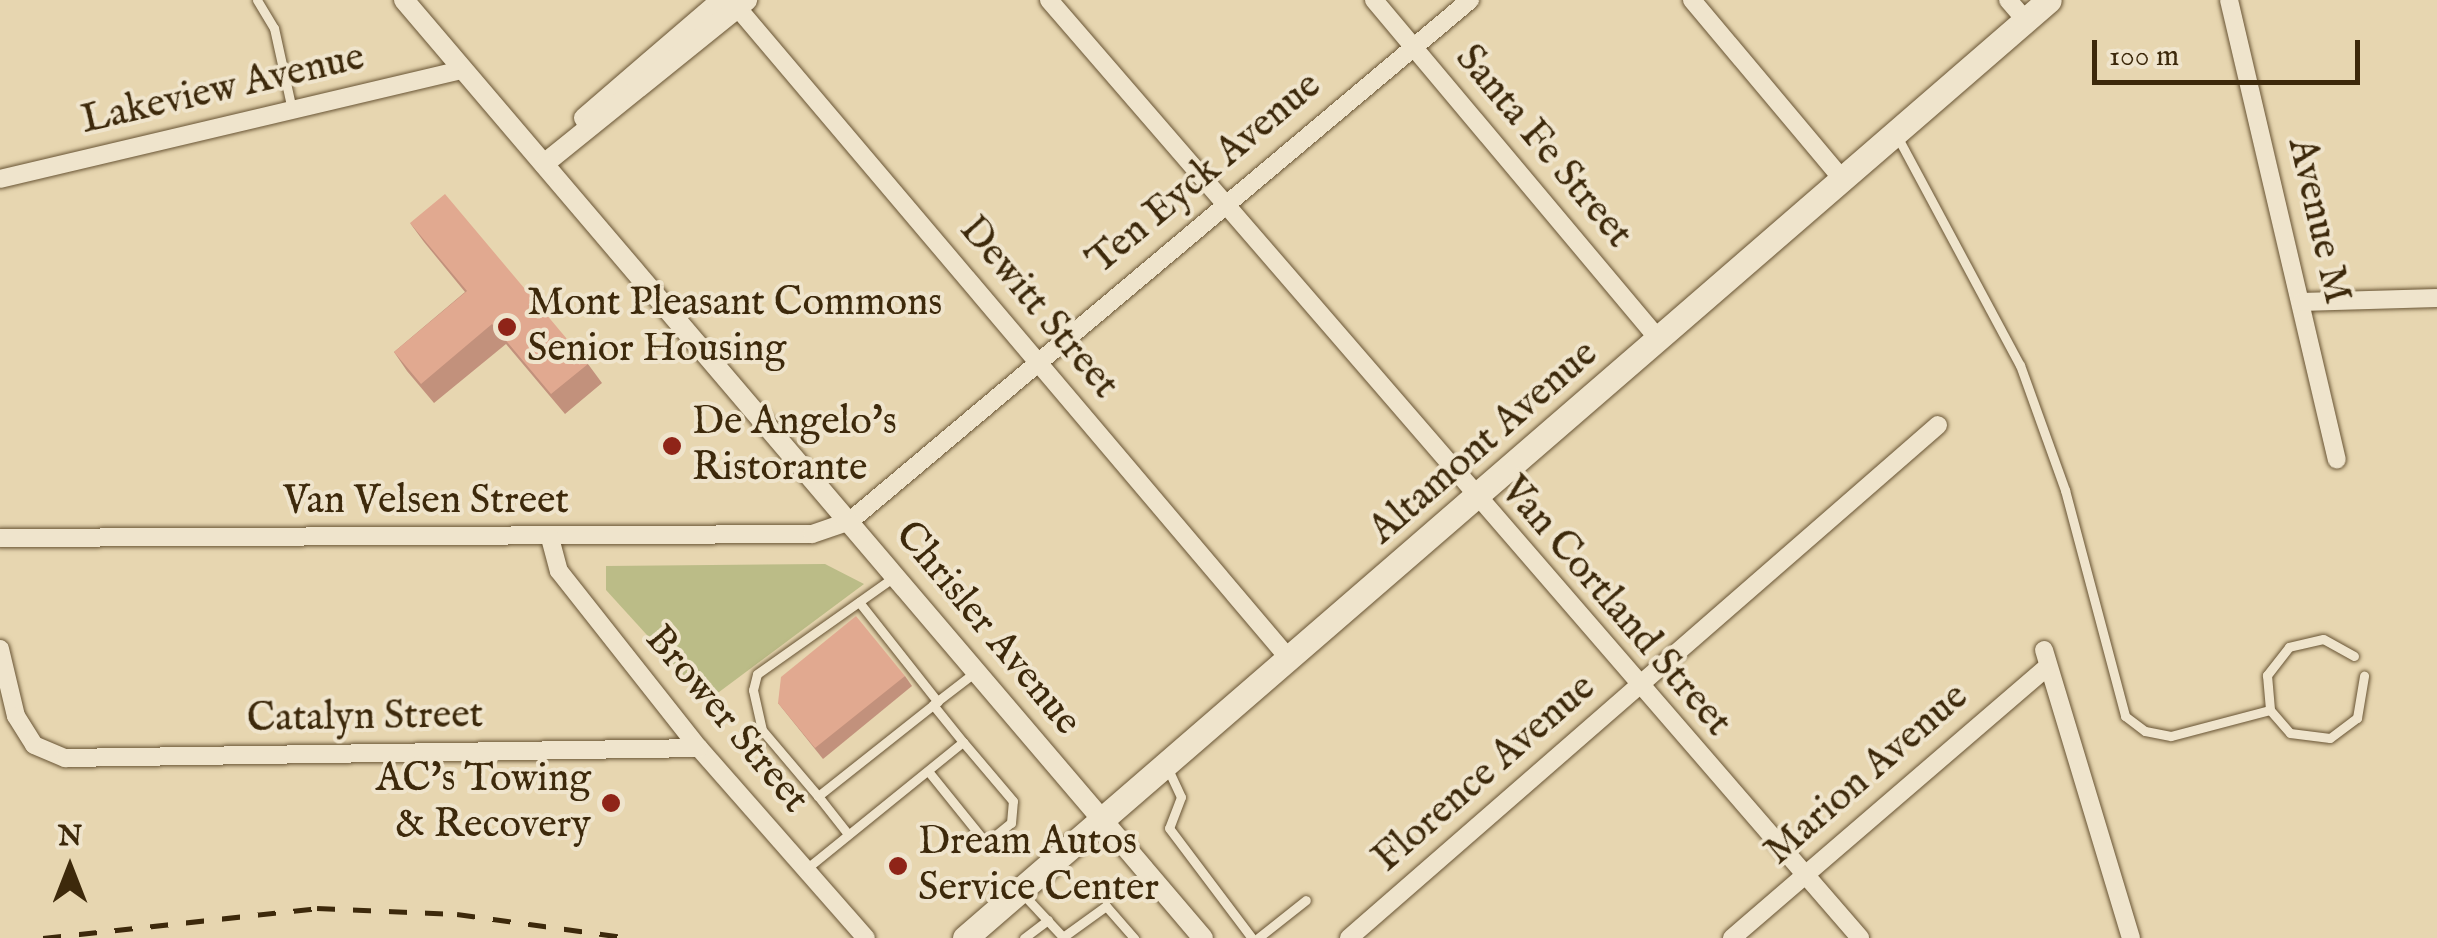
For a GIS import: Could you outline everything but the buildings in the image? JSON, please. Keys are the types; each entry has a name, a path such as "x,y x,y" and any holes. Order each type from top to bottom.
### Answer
{"main road":[{"name":"Altamont Avenue","path":"965,938 1291,661 2049,0"}],"street":[{"name":"Chrisler Avenue","path":"404,0 1203,938"},
{"name":"Van Cortland Street","path":"1049,0 1475,500 1860,938"},
{"name":"Santa Fe Street","path":"1374,0 1658,340"},
{"name":"Ten Eyck Avenue","path":"850,521 1223,202 1470,0"},
{"path":"1692,0 1843,180"},
{"path":"2008,0 2026,20"},
{"name":"Avenue M","path":"2229,0 2336,459"},
{"path":"544,164 734,2"},
{"name":"Dewitt Street","path":"734,2 1291,661"},
{"name":"Lakeview Avenue","path":"0,178 462,70"},
{"path":"2301,302 2437,298"},
{"name":"Florence Avenue","path":"1352,937 1938,425"},
{"name":"Van Velsen Street","path":"0,538 812,534 850,521"},
{"name":"Brower Street","path":"550,538 559,571 699,748 866,938"},
{"name":"Catalyn Street","path":"0,649 16,716 34,745 65,758 699,748"},
{"name":"Marion Avenue","path":"1732,938 2046,658 2125,935"}],"lane":[{"path":"257,0 274,28 292,110"},
{"path":"1896,134 2020,365 2064,490 2125,716 2145,731 2171,736 2270,710"},
{"path":"848,834 762,730 754,690 757,674 897,576"},
{"path":"859,602 1013,801 1011,823 986,843 928,771"},
{"path":"2354,656 2323,640 2289,647 2267,675 2270,710 2290,733 2330,738 2357,718 2364,676"},
{"path":"818,796 977,671"},
{"path":"806,869 964,742"},
{"path":"1166,765 1181,797 1169,828 1255,938 1306,900"},
{"path":"1020,892 1062,937 1106,906 1134,938"},
{"path":"1024,938 1048,920"}],"green space":[{"path":"825,564 864,584 707,701 606,590 606,566"}],"railway":[{"path":"43,938 317,908 457,914 630,938"}],"place":[{"name":"Mont Pleasant Commons Senior Housing","path":"507,327"},
{"name":"De Angelo's Ristorante","path":"672,446"},
{"name":"AC's Towing & Recovery","path":"611,803"},
{"name":"Dream Autos Service Center","path":"898,866"}]}
